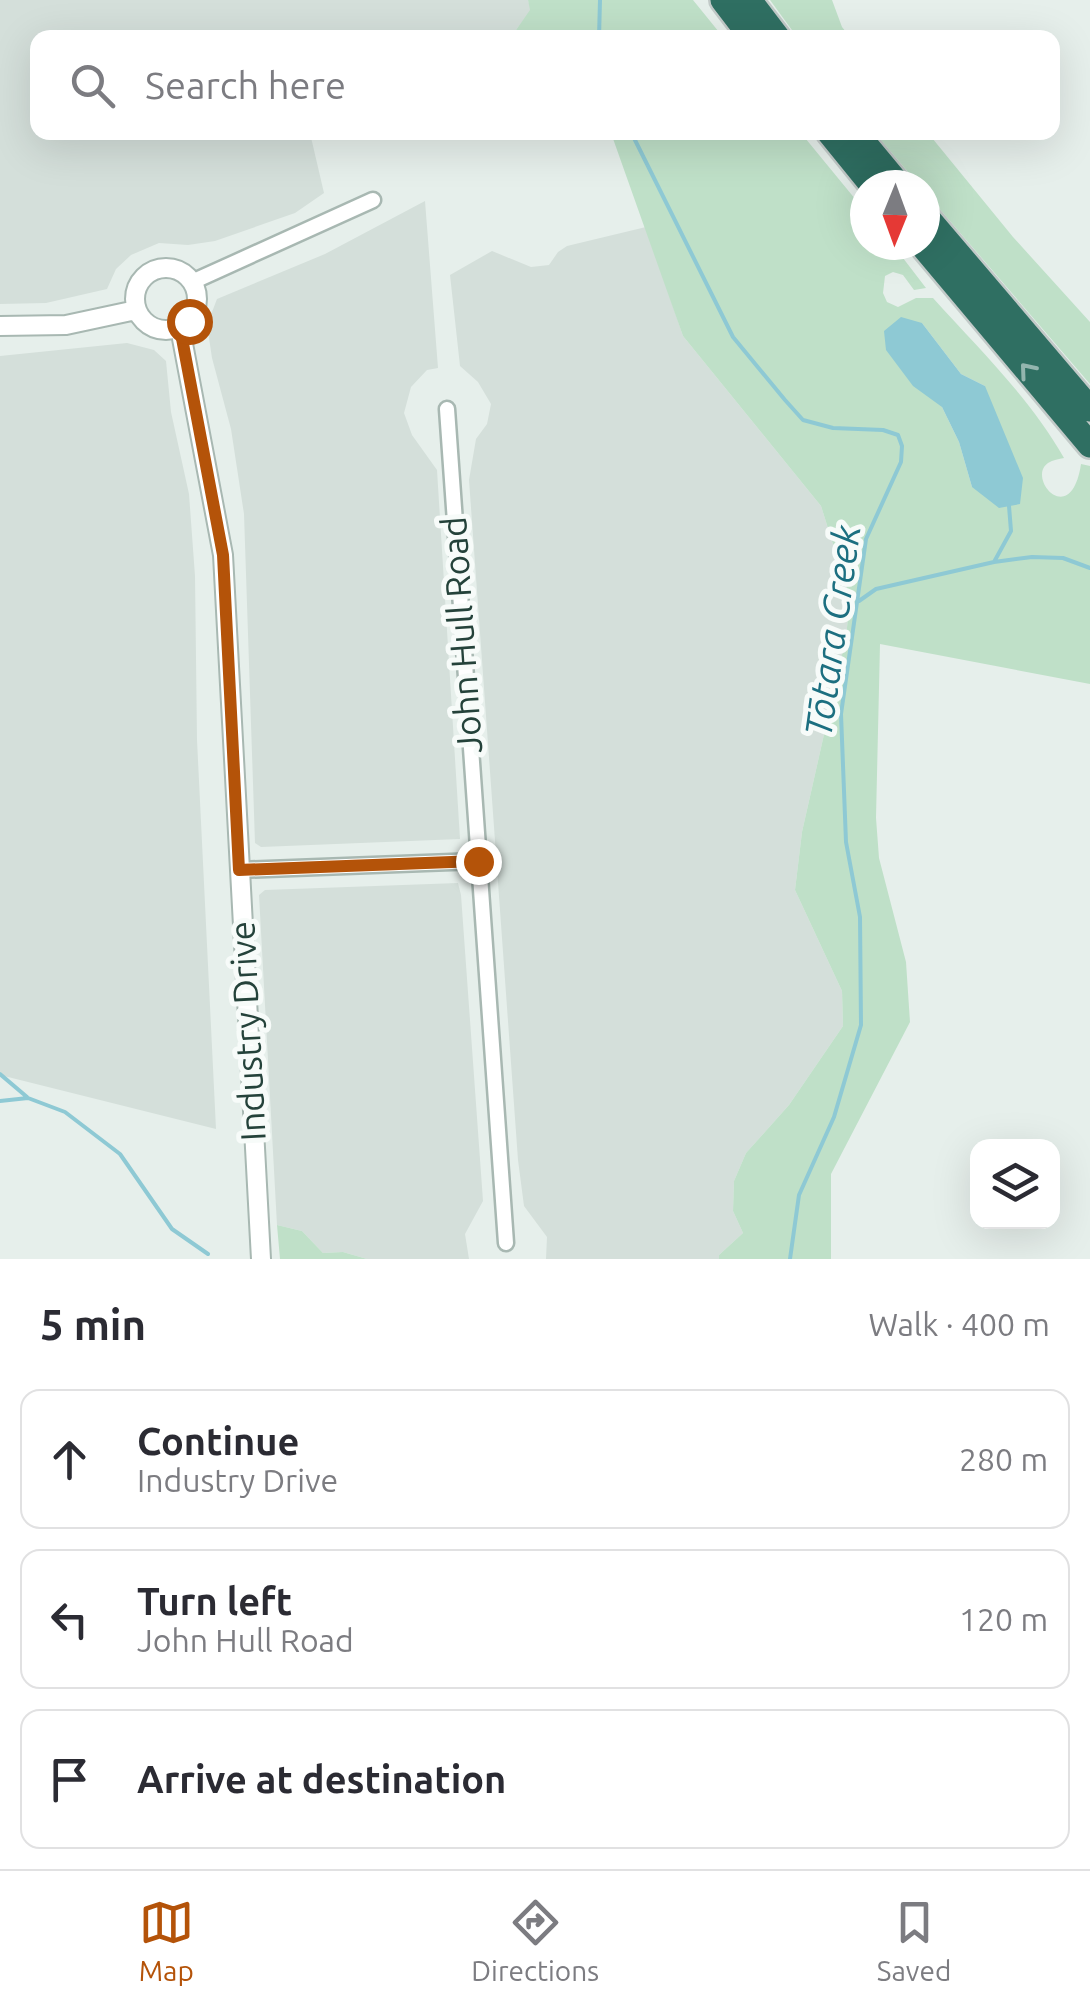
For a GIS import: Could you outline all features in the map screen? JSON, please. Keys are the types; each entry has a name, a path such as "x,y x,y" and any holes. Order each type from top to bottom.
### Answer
{"highway":[{"path":"723,0 746,30"},
{"path":"749,0 772,30"},
{"path":"835,140 860,170"},
{"path":"862,140 887,170"},
{"path":"940,233 1090,409"},
{"path":"935,260 1090,445"}],"street":[{"path":"192,282 373,200"},
{"path":"156,269 176,270 192,282 198,302 195,312 180,328 170,331 149,326 136,310 135,290 156,269"},
{"path":"0,326 66,325 136,310"},
{"name":"Industry Drive","path":"180,328 223,555 261,1259"},
{"name":"John Hull Road","path":"447,409 506,1244"},
{"path":"239,870 478,861"}],"shaded area":[{"path":"0,0 528,0 531,10 516,30 30,30 30,140 312,140 324,193 295,213 215,241 188,245 159,243 131,255 116,269 107,289 46,303 0,304"},
{"path":"425,201 438,368 427,370 411,387 404,413 412,435 437,470 460,839 261,847 255,843 244,514 231,429 207,325 217,299 325,254"},
{"path":"646,227 683,336 821,506 850,598 846,637 802,832 795,890 842,991 843,1026 789,1105 746,1153 734,1181 733,1211 743,1233 719,1259 546,1259 547,1237 524,1206 518,1160 469,480 476,439 487,424 491,404 478,382 460,366 450,275 492,251 531,267 549,265 567,246"},
{"path":"127,343 154,350 166,361 171,412 189,494 216,1129 0,1075 0,356"},
{"path":"458,883 483,1201 465,1234 469,1259 367,1259 343,1252 323,1253 302,1231 277,1225 259,895 265,890"}],"green space":[{"path":"528,0 693,0 717,30 516,30 530,10"},
{"path":"770,0 832,0 844,30 792,30"},
{"path":"613,140 807,140 850,193 850,260 905,260 926,288 914,290 903,275 893,272 885,276 883,293 887,302 898,307 916,298 933,298 1003,375 1064,458 1048,463 1043,470 1042,479 1052,494 1069,494 1081,464 1090,466 1090,684 880,644 876,818 879,858 906,962 910,1022 831,1174 831,1259 719,1259 743,1233 733,1211 734,1181 746,1153 789,1105 843,1026 842,991 795,890 802,832 846,637 850,598 821,506 683,336","holes":["922,323 961,374 985,386 972,487 959,442 942,407"]},
{"path":"881,140 934,140 1013,237 1090,322 1090,384 940,209 940,170 906,170"},
{"path":"277,1225 302,1231 323,1253 343,1252 367,1259 280,1259"}],"water":[{"path":"901,317 922,323 961,374 985,386 1023,478 1020,504 999,508 972,487 959,442 942,407 913,386 886,350 884,331"}],"waterway":[{"name":"Tōtara Creek","path":"599,30 600,0"},
{"name":"Tōtara Creek","path":"635,140 733,337 785,400 803,420 833,428 883,430 898,435 902,446 901,462 866,539 841,714 846,842 860,917 861,1025 834,1117 799,1195 790,1259"},
{"path":"994,562 1011,531 1009,506"},
{"path":"859,601 876,589 994,562 1063,558 1090,568"},
{"path":"0,1074 27,1097"},
{"path":"0,1101 28,1098 65,1112 120,1154 172,1229 208,1254"}],"route":[{"path":"189,321 180,328 223,555 239,870 478,861"}]}
